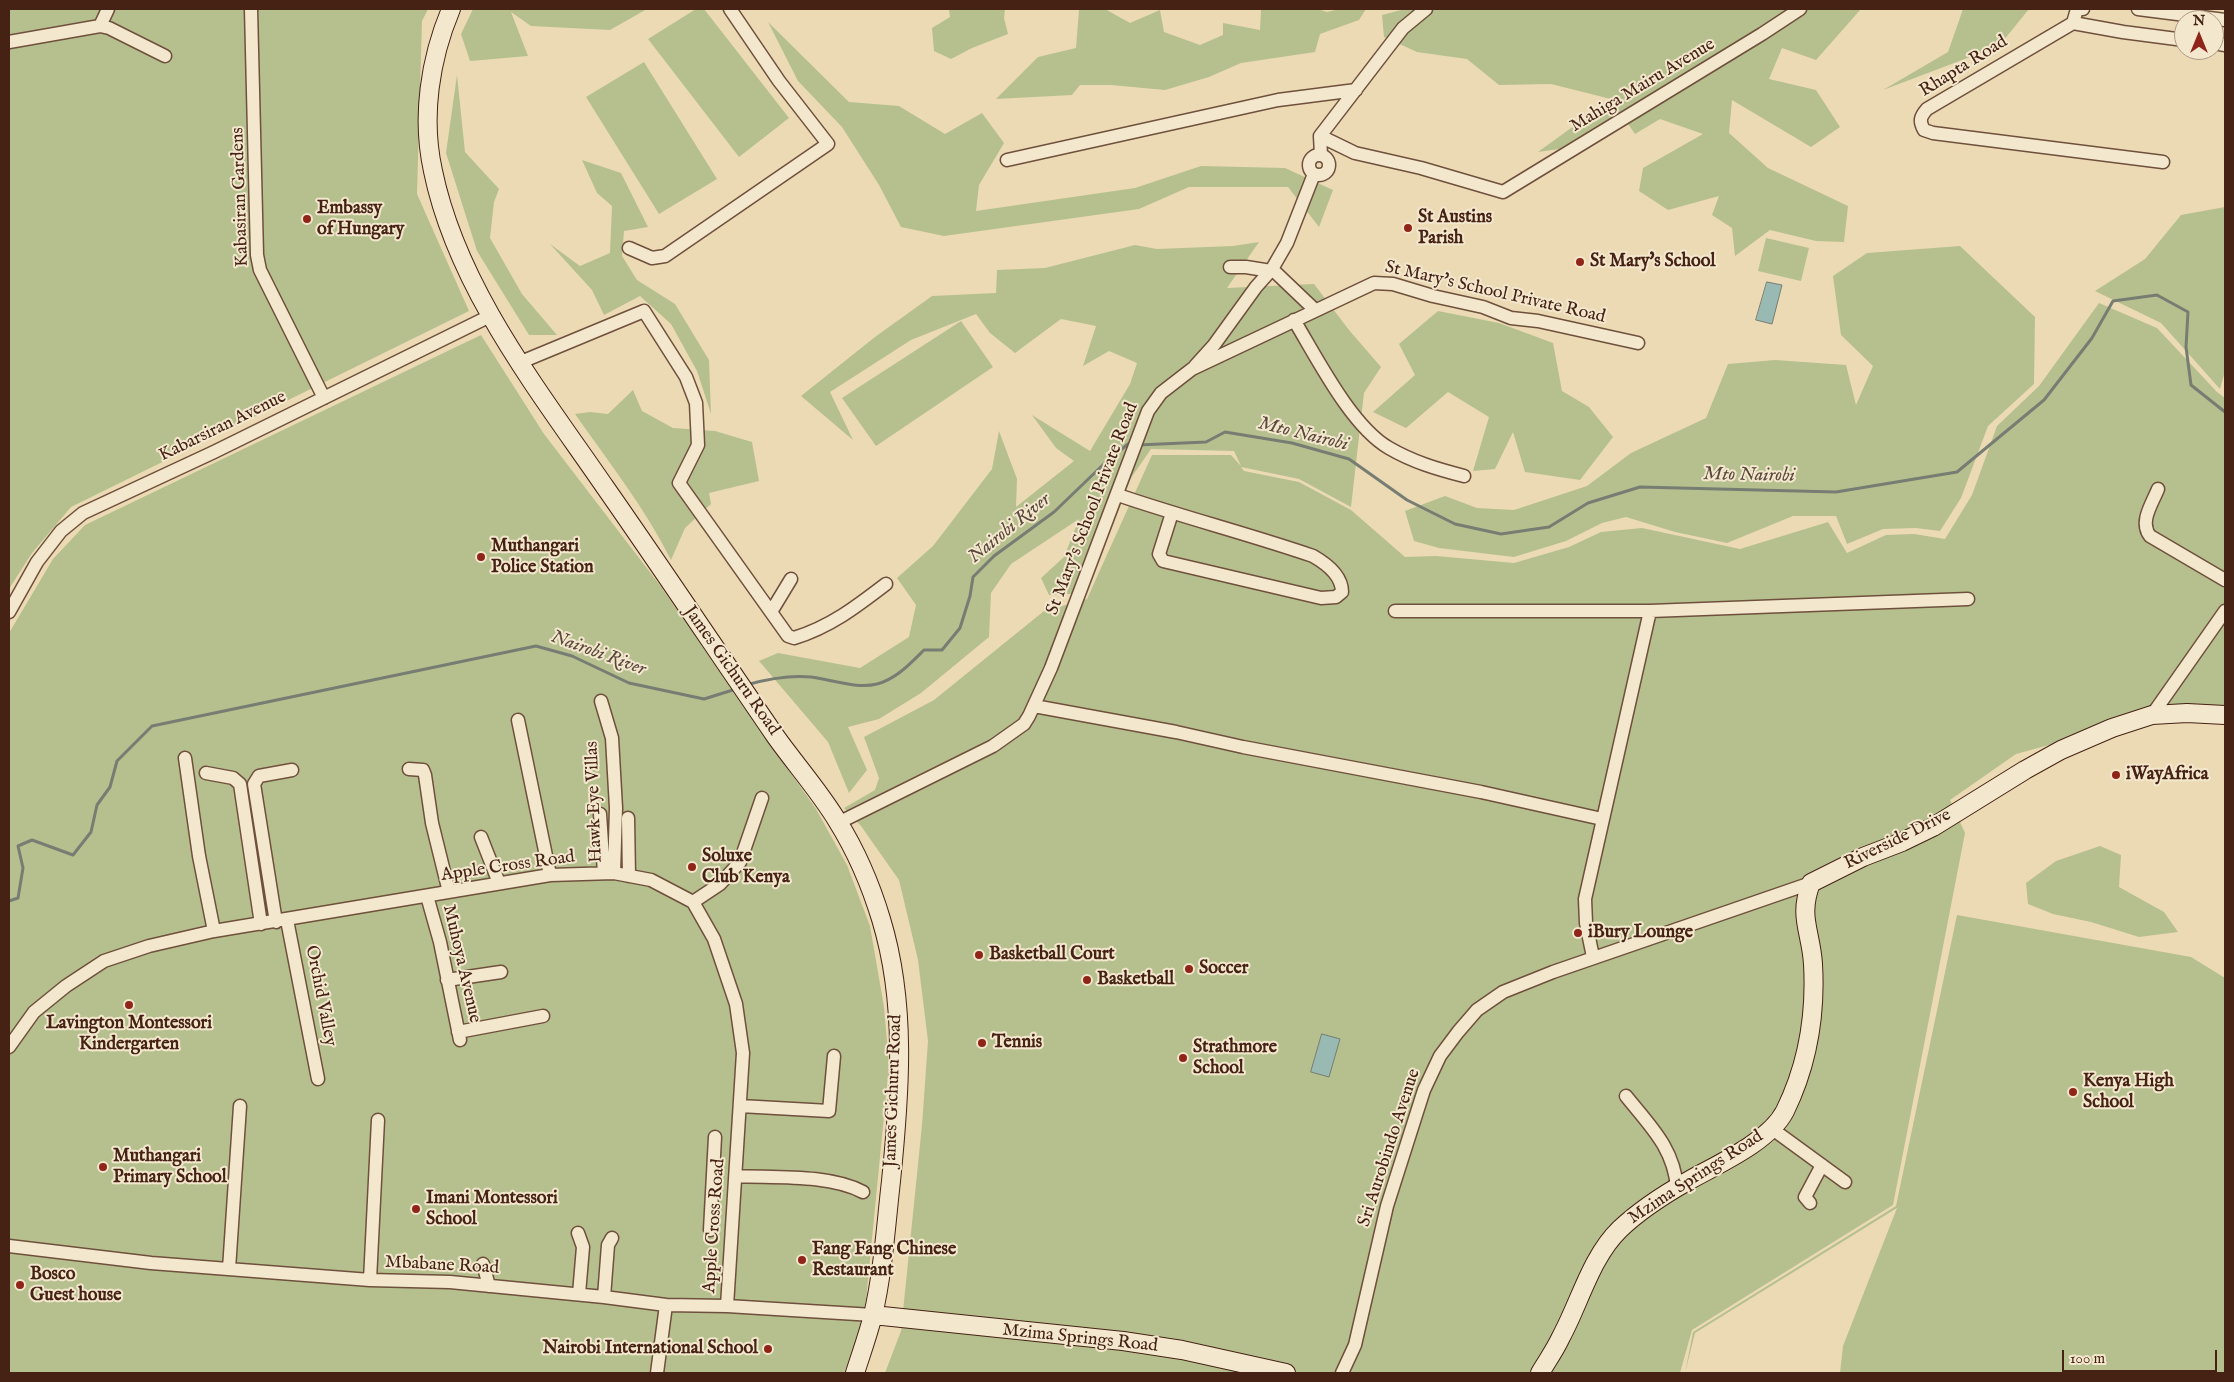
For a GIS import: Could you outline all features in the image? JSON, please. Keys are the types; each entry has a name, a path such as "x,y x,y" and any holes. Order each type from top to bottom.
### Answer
{"main road":[{"name":"James Gichuru Road","path":"450,9 441,32 432,68 428,103 429,150 433,174 446,218 490,316 742,687 838,823 866,877 880,916 891,955 898,1008 899,1064 897,1119 873,1315 855,1373"},
{"name":"Riverside Drive","path":"1811,883 1863,857 1902,842 1933,827 2062,750 2112,728 2152,715 2187,713 2225,715"},
{"name":"Mzima Springs Road","path":"1540,1373 1561,1337 1598,1258 1620,1229 1638,1214 1677,1188 1745,1149 1771,1128 1784,1112 1803,1068 1810,1041 1813,1004 1813,962 1804,919 1806,898 1811,883"},
{"name":"Mzima Springs Road","path":"873,1315 1123,1341 1182,1350 1286,1373"}],"street":[{"path":"100,26 108,9"},
{"name":"Kabasiran Gardens","path":"251,9 257,254 260,270 324,398"},
{"path":"630,248 652,258 664,256 828,144 779,81 730,9"},
{"path":"1192,369 1214,345 1256,287 1271,270 1293,229 1314,174 1322,175 1328,169 1328,160 1321,155 1320,136 1403,28 1426,9"},
{"name":"Mahiga Mairu Avenue","path":"1320,136 1355,153 1421,168 1504,192 1800,9"},
{"path":"2083,9 2077,9 2073,23 2174,39"},
{"path":"2138,9 2225,20"},
{"name":"Rhapta Road","path":"2073,23 1927,109 1921,115 1920,123 1924,130 1933,133 2163,162"},
{"path":"9,42 100,26 109,28 165,56"},
{"path":"1007,160 1278,100 1356,90"},
{"path":"1230,267 1271,270 1315,310"},
{"name":"St Mary's School Private Road","path":"838,823 993,746 1024,724 1050,668 1153,402 1161,393 1192,369 1362,287 1374,283 1384,283 1483,307 1511,318 1538,321 1638,343"},
{"path":"521,362 644,311 686,377 696,403 698,445 678,483 788,636 794,638 824,627 843,617 886,584"},
{"name":"Kabarsiran Avenue","path":"9,612 37,562 61,531 83,513 490,316"},
{"path":"1294,320 1351,411 1369,431 1387,447 1407,458 1426,466 1464,476"},
{"path":"2158,489 2145,522 2145,530 2150,536 2225,580"},
{"path":"1118,495 1172,514 1246,533 1313,556 1321,560 1340,580 1342,592 1336,597 1322,598 1163,561 1159,554 1172,514"},
{"path":"771,612 791,579"},
{"path":"1395,611 1650,611 1968,599"},
{"path":"1593,957 1586,923 1585,899 1650,611"},
{"path":"2152,715 2225,611"},
{"name":"Hawk Eye Villas","path":"601,701 612,738 616,808 609,873"},
{"path":"1034,706 1518,799 1602,819"},
{"path":"518,720 550,875"},
{"path":"185,758 200,865 214,931"},
{"path":"409,769 418,768 423,770 425,775 432,823 449,892"},
{"name":"Orchid Valley","path":"292,770 259,776 254,784 282,921 318,1079"},
{"path":"206,773 233,778 240,784 261,924"},
{"path":"693,902 720,884 740,862 762,798"},
{"path":"600,814 609,873"},
{"path":"628,818 629,876"},
{"path":"481,837 499,883"},
{"name":"Apple Cross Road","path":"9,1046 34,1012 66,986 104,961 155,945 214,931 550,875 609,873 650,880 693,902 714,939 736,1004 742,1032 743,1053 727,1306"},
{"name":"Riverside Drive","path":"1593,957 1811,883"},
{"name":"Muhoya Avenue","path":"427,896 440,942 459,1036 543,1016"},
{"name":"Sri Aurobindo Avenue","path":"1342,1373 1355,1345 1387,1206 1424,1090 1440,1056 1477,1010 1503,992 1593,957"},
{"path":"447,980 501,972"},
{"path":"740,1106 829,1111 834,1056"},
{"path":"1626,1096 1664,1142 1673,1163 1677,1188"},
{"path":"229,1269 240,1106"},
{"path":"370,1280 378,1120"},
{"path":"1771,1128 1845,1182"},
{"path":"710,1230 715,1137"},
{"path":"1810,1203 1804,1197 1822,1165"},
{"path":"736,1176 832,1181 849,1185 863,1192"},
{"path":"711,1202 734,1203"},
{"path":"578,1233 583,1247 579,1294"},
{"path":"604,1296 608,1245 612,1238"},
{"name":"Mbabane Road","path":"9,1246 76,1255 229,1269 370,1280 450,1282 604,1296 666,1306 727,1306 873,1315"},
{"path":"483,1264 489,1286"},
{"path":"657,1373 666,1306"}],"green space":[{"path":"9,9 428,9 422,21 417,194 469,311 71,507 32,553 9,589"},
{"path":"473,9 647,9 610,30 531,26 511,12 528,56 470,61 461,34"},
{"path":"696,9 704,9 789,118 739,157 648,39"},
{"path":"949,9 1005,9 1004,18 1008,34 972,48 951,59 934,51 932,28 950,17"},
{"path":"1105,9 1130,23 1160,10 1164,32 1200,45 1223,35 1223,23 1260,30 1261,9 1317,9 1327,12 1340,9 1366,9 1359,20 1320,34 1315,52 1241,63 1209,77 1165,90 1111,85 1080,85 1072,95 996,99 1038,57 1076,48 1079,10"},
{"path":"1405,9 1861,9 1816,60 1782,48 1769,79 1816,90 1840,127 1811,147 1732,100 1729,133 1768,168 1848,206 1844,242 1816,241 1770,230 1735,256 1732,228 1712,215 1719,196 1668,210 1639,191 1643,168 1703,134 1660,119 1635,134 1620,112 1559,149 1538,152 1611,99 1551,84 1499,85 1467,59 1417,52 1384,37 1382,15"},
{"path":"1963,9 2029,9 1999,46 1883,90 1948,52"},
{"path":"768,22 849,102 899,106 945,134 982,113 1004,143 979,185 976,211 1135,188 1201,166 1285,168 1333,190 1319,227 1288,187 1189,187 1139,209 944,236 901,227 879,185 842,127 798,81"},
{"path":"644,62 717,179 659,214 586,97"},
{"path":"457,75 465,152 499,189 494,202 490,238 522,294 557,335 529,335 477,251 446,153"},
{"path":"582,160 621,173 648,227 624,231 622,256 637,280 675,304 709,360 711,414 697,371 671,324 640,296 604,315 592,290 550,244 580,266 610,253 612,206 597,193"},
{"path":"2225,207 2225,371 2220,389 2161,323 2095,291 2145,259 2181,215"},
{"path":"1766,238 1809,248 1801,281 1758,271"},
{"path":"1259,242 1227,288 1314,284 1349,330 1381,367 1364,393 1351,507 1299,479 1241,467 1244,471 1299,482 1351,510 1405,557 1436,556 1514,563 1569,547 1601,532 1642,528 1740,549 1828,522 1847,553 1886,535 1914,534 1945,539 1972,495 1997,426 2039,386 2099,303 2157,328 2217,392 2225,398 2225,707 2200,704 2016,754 1950,800 1965,833 1893,1205 1692,1330 1680,1373 885,1373 901,1331 922,1125 928,1041 918,960 899,880 861,826 844,808 875,790 879,778 864,737 934,700 1044,611 1087,599 1152,455 1231,455 1241,466 1234,451 1151,449 1131,478 1086,593 1049,595 1041,578 1064,557 1079,519 1011,564 991,593 989,637 921,693 879,719 848,727 867,770 849,793 828,742 759,661 778,653 860,668 909,637 916,605 897,578 933,546 992,469 999,431 1017,479 1016,507 1074,461 1056,448 1032,415 1090,451 1130,384 1137,363 1109,351 1083,366 1096,326 1061,319 1015,353 990,333 976,314 911,340 830,392 853,440 801,396 875,337 932,296 996,293 997,270 1045,268 1135,245 1157,249 1233,246"},
{"path":"1960,246 2035,317 2034,384 1988,426 1961,498 1940,531 1916,528 1883,529 1847,544 1836,516 1793,516 1727,543 1675,532 1626,517 1602,523 1566,541 1514,557 1439,548 1414,541 1405,511 1445,496 1477,508 1514,510 1587,486 1631,453 1706,418 1728,364 1775,360 1846,365 1856,405 1873,366 1841,335 1833,276 1867,253"},
{"path":"1438,311 1499,323 1553,343 1562,391 1589,407 1613,437 1580,480 1525,472 1513,432 1495,469 1473,471 1489,417 1448,392 1406,428 1373,412 1415,375 1399,344"},
{"path":"961,321 993,367 876,446 842,398"},
{"path":"481,335 544,434 659,584 816,809 847,865 870,926 884,1007 889,1065 866,1300 856,1346 844,1373 9,1373 9,633 53,559 85,525"},
{"path":"633,390 642,411 673,428 715,431 752,442 759,481 709,493 711,504 685,528 671,560 638,503 575,414 590,412 608,414"},
{"path":"2100,846 2121,855 2119,887 2164,912 2178,932 2139,937 2091,922 2053,914 2028,904 2026,883 2056,861"},
{"name":"Kenya High School","path":"1957,915 2191,957 2225,978 2225,1373 1840,1373 1843,1346 1897,1208 1695,1333 1685,1373 1693,1332 1896,1206"}],"water":[{"path":"1767,282 1782,285 1772,324 1756,320"},
{"path":"1322,1034 1340,1039 1329,1077 1311,1072"}],"waterway":[{"name":"Mto Nairobi","path":"1138,445 1206,442 1225,432 1292,443 1349,459 1407,500 1455,524 1501,534 1549,527 1588,503 1640,487 1836,492 1957,472 2044,400 2092,338 2113,301 2157,295 2188,312 2186,347 2191,385 2225,412"},
{"name":"Nairobi River","path":"746,685 787,677 811,677 853,685 877,684 897,675 924,650 942,650 960,628 970,596 973,577 994,556 1054,512 1106,462 1128,444 1132,445"},
{"name":"Nairobi River","path":"9,901 18,898 23,868 18,846 32,840 73,855 91,832 97,805 110,787 117,761 152,726 536,646 572,656 629,683 704,699 736,689"}],"place":[{"name":"Embassy of Hungary","path":"307,219"},
{"name":"St Austins Parish","path":"1408,228"},
{"name":"St Mary's School","path":"1580,262"},
{"name":"Muthangari Police Station","path":"481,557"},
{"name":"iWayAfrica","path":"2116,775"},
{"name":"Soluxe Club Kenya","path":"692,867"},
{"name":"iBury Lounge","path":"1578,933"},
{"name":"Basketball Court","path":"979,955"},
{"name":"Soccer","path":"1189,969"},
{"name":"Basketball","path":"1087,980"},
{"name":"Lavington Montessori Kindergarten","path":"129,1005"},
{"name":"Tennis","path":"982,1043"},
{"name":"Strathmore School","path":"1183,1058"},
{"name":"Kenya High School","path":"2073,1092"},
{"name":"Muthangari Primary School","path":"103,1167"},
{"name":"Imani Montessori School","path":"416,1209"},
{"name":"Fang Fang Chinese Restaurant","path":"802,1260"},
{"name":"Bosco Guest house","path":"20,1285"},
{"name":"Nairobi International School","path":"768,1349"}]}
